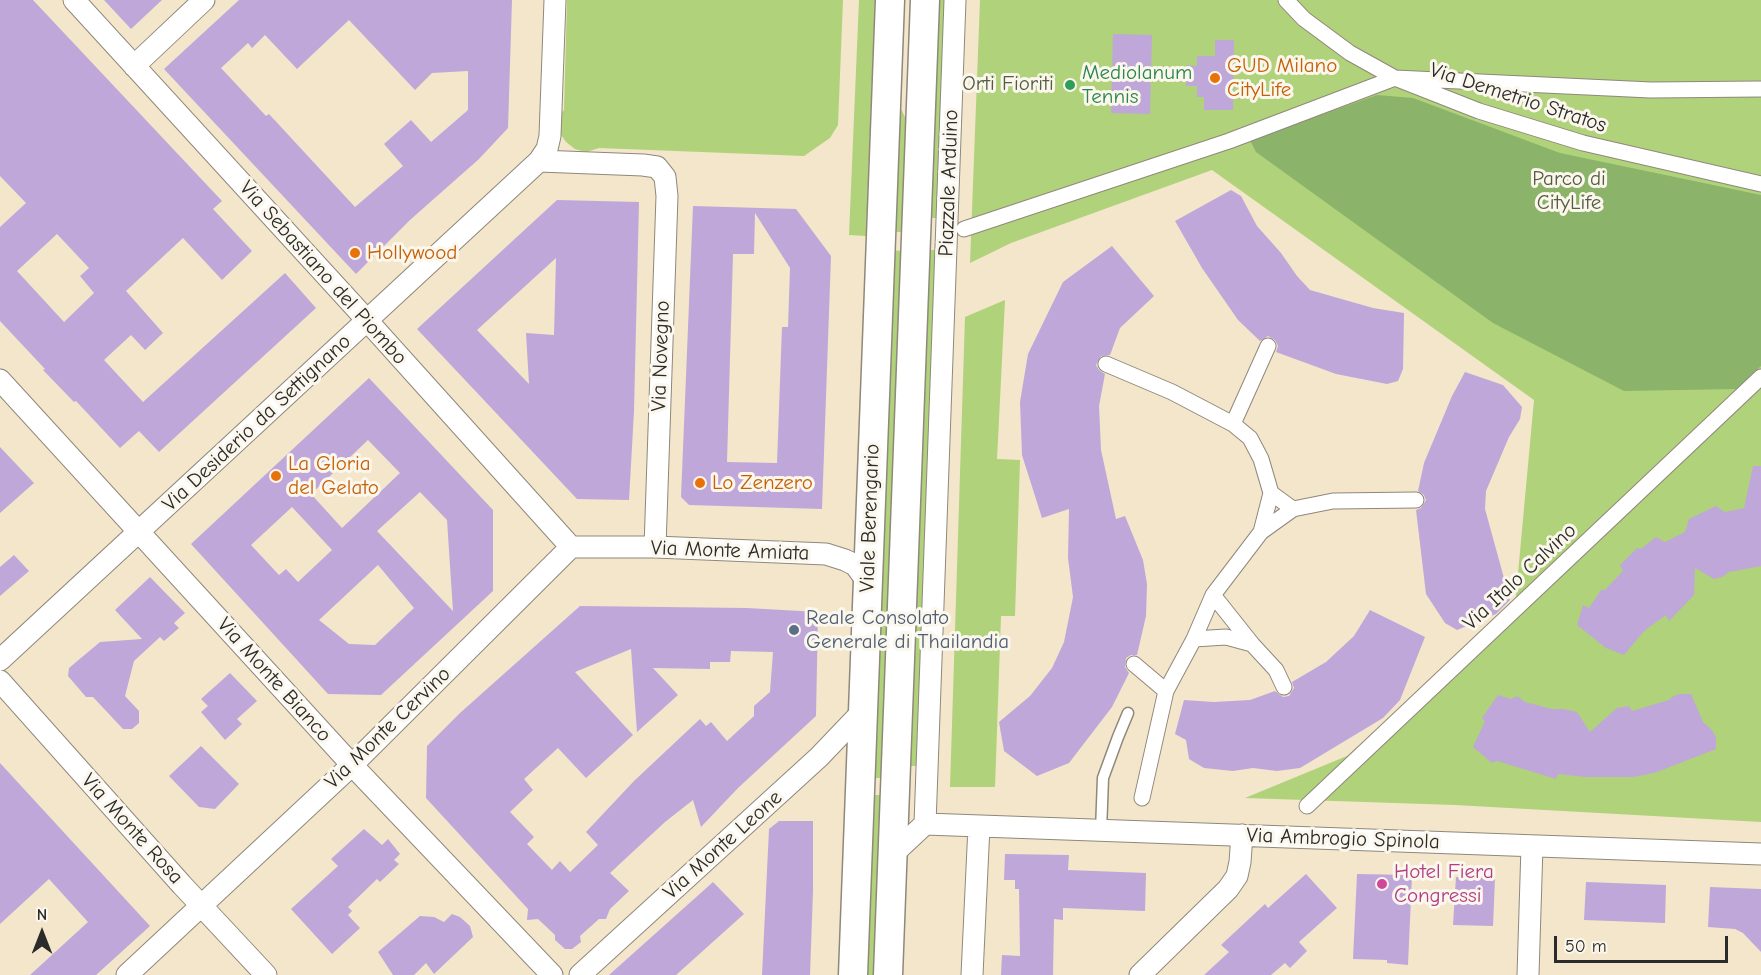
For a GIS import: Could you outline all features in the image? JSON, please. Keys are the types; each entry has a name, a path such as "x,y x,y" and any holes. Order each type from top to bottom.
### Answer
{"main road":[{"name":"Viale Berengario","path":"853,975 890,0"},
{"path":"907,0 905,76 919,108 921,122"},
{"name":"Piazzale Arduino","path":"917,243 925,0"},
{"name":"Viale Berengario","path":"888,975 917,243"}],"street":[{"name":"Via Sebastiano del Piombo","path":"74,0 368,321 571,548"},
{"path":"134,66 204,0"},
{"path":"539,161 547,149 550,136 555,0"},
{"name":"Piazzale Arduino","path":"925,824 955,0"},
{"name":"Via Demetrio Stratos","path":"1286,0 1305,19 1350,53 1395,78 1479,111 1582,143 1761,184"},
{"path":"964,229 1228,141 1395,78 1651,90 1761,89"},
{"name":"Via Novegno","path":"539,161 657,166 665,177 667,196 655,548"},
{"name":"Via Desiderio da Settignano","path":"0,660 539,161"},
{"path":"1233,424 1268,346"},
{"path":"1107,364 1181,397 1233,424 1250,438 1261,459 1271,494 1261,532"},
{"name":"Via Italo Calvino","path":"1307,806 1761,377"},
{"name":"Via Monte Bianco","path":"0,380 352,765 552,975"},
{"path":"1271,494 1293,509"},
{"path":"1142,798 1166,691 1194,639 1213,595 1261,532 1293,509 1333,501 1416,500"},
{"name":"Via Monte Amiata","path":"571,548 655,548 834,556 855,565 864,577 867,593"},
{"name":"Via Monte Cervino","path":"126,975 352,765 571,548"},
{"path":"1213,595 1276,670 1284,687"},
{"path":"1194,639 1226,637 1252,644"},
{"path":"1134,664 1166,691"},
{"name":"Via Monte Rosa","path":"0,681 266,975"},
{"name":"Via Monte Leone","path":"580,975 819,757 862,712"},
{"path":"894,853 925,824"},
{"name":"Via Ambrogio Spinola","path":"925,824 1761,854"},
{"path":"972,975 979,826"},
{"path":"1140,975 1228,889 1237,876 1242,836"},
{"path":"1527,975 1532,846"}],"lane":[{"path":"1101,831 1103,778 1128,713"}],"green space":[{"path":"567,0 843,0 838,125 830,138 804,156 599,148 586,152 575,149 560,133 559,116 564,110"},
{"path":"859,0 875,0 866,236 849,235"},
{"path":"938,0 949,0 940,218 930,218"},
{"name":"Parco di CityLife","path":"980,0 1761,0 1761,822 1455,805 1245,798 1347,756 1515,606 1534,400 1212,170 1011,243 970,263"},
{"path":"1377,95 1413,98 1560,153 1761,195 1761,366 1736,389 1624,391 1493,323 1256,152 1250,140"},
{"path":"899,105 907,121 904,232 892,232"},
{"path":"891,250 903,251 884,778 872,778"},
{"path":"929,250 938,250 919,766 910,766"},
{"path":"1005,300 997,459 1020,460 1015,616 1001,616 995,787 950,787 965,317"},
{"path":"871,795 881,795 875,975 865,975"}],"building":[{"path":"0,0 33,0 222,201 213,209 252,251 222,280 183,238 126,291 163,333 145,350 131,335 104,360 143,402 285,273 316,308 159,452 139,431 120,448 43,370 45,369 0,321 0,227 26,203 0,176","holes":["57,234 89,268 80,276 94,293 64,322 17,271"]},
{"path":"104,0 162,0 131,29"},
{"path":"239,0 512,0 508,128 479,159 410,220 356,274 164,69","holes":["349,20 415,90 432,73 468,71 468,110 431,142 411,120 384,144 403,166 355,207 269,114 266,116 221,68 248,43 252,48 265,35 297,69"]},
{"path":"1113,34 1152,35 1150,114 1111,113"},
{"path":"1215,40 1234,40 1233,110 1204,110 1204,97 1197,97 1197,86 1186,86 1186,65 1197,66 1197,56 1215,56"},
{"path":"1231,190 1241,196 1257,226 1310,290 1373,308 1404,313 1403,369 1398,381 1387,384 1336,374 1276,352 1278,346 1275,340 1268,336 1260,341 1238,320 1202,268 1175,221"},
{"path":"557,200 639,202 634,411 629,500 577,499 417,329","holes":["556,258 554,335 526,333 529,384 477,330"]},
{"path":"693,206 796,209 831,256 822,509 689,505 681,497","holes":["755,213 790,268 788,327 782,327 777,463 727,462 733,254 754,254"]},
{"path":"1112,246 1154,296 1120,328 1110,355 1101,356 1096,365 1105,374 1099,406 1101,450 1116,519 1125,516 1143,560 1147,584 1146,616 1137,655 1126,658 1125,667 1129,673 1112,707 1069,763 1037,776 1004,751 999,722 1030,696 1052,668 1064,642 1073,597 1068,558 1069,509 1042,518 1022,455 1020,402 1028,354 1063,282"},
{"path":"1465,372 1503,385 1522,407 1520,419 1509,437 1486,491 1485,509 1510,600 1496,614 1457,630 1445,623 1426,594 1416,510 1421,508 1426,500 1424,495 1418,491 1424,463 1452,396"},
{"path":"369,378 493,510 493,591 381,695 328,694 191,544","holes":["368,440 400,473 342,528 311,494","420,492 447,520 453,611 377,531","292,507 332,550 298,582 286,569 279,575 251,545","378,565 414,608 375,645 349,644 319,620"]},
{"path":"0,447 34,483 0,513"},
{"path":"1753,466 1761,466 1761,566 1729,572 1714,579 1695,568 1694,595 1669,621 1666,615 1644,631 1624,655 1606,648 1577,625 1583,605 1589,608 1601,590 1605,590 1623,571 1620,565 1637,548 1641,549 1656,537 1665,542 1685,532 1689,519 1716,506 1725,512 1744,508"},
{"path":"14,555 29,571 0,596 0,567"},
{"path":"150,577 185,613 174,623 179,628 164,641 160,637 134,661 125,696 139,711 139,723 132,729 123,729 93,697 86,697 68,676 69,668 100,642 142,639 115,610"},
{"path":"580,606 747,608 818,612 816,716 738,788 701,827 693,800 665,822 610,873 629,891 610,909 606,919 599,919 580,936 581,942 572,949 565,949 555,940 555,935 538,919 527,920 528,909 426,798 427,746 460,713","holes":["631,649 637,732 678,695 653,668 710,669 710,662 730,662 731,651 773,652 770,692 754,706 754,716 727,741 711,722 706,726 700,719 634,781 586,832 598,845 570,872 560,861 552,870 527,844 534,837 510,812 533,790 524,779 558,748 586,778 633,735 575,672"]},
{"path":"1370,610 1425,637 1400,700 1383,718 1300,768 1277,771 1253,768 1233,771 1204,768 1189,759 1186,740 1175,734 1184,700 1214,702 1250,700 1275,691 1283,697 1289,696 1294,688 1292,682 1326,662 1354,636"},
{"path":"230,673 257,701 237,719 242,724 225,740 201,712 208,706 201,699"},
{"path":"1679,694 1691,694 1703,722 1716,737 1716,749 1654,773 1633,777 1586,777 1558,774 1556,779 1497,761 1492,763 1473,747 1485,721 1482,718 1498,695 1511,699 1517,696 1525,702 1577,712 1590,732 1617,708 1629,706 1632,711 1669,700"},
{"path":"201,746 239,784 215,809 199,807 169,776"},
{"path":"0,763 150,926 96,975 30,975 88,922 49,879 0,924"},
{"path":"779,821 813,821 810,975 762,975 769,829"},
{"path":"364,829 382,845 388,839 400,854 394,860 399,864 380,882 377,879 348,907 352,911 348,915 360,928 332,954 291,909 338,866 331,859"},
{"path":"1005,854 1069,855 1068,870 1146,873 1145,911 1063,908 1063,920 1054,919 1053,975 1001,975 1002,955 1020,956 1019,889 1015,889 1015,880 1004,880"},
{"path":"1306,874 1337,908 1299,942 1307,951 1290,968 1285,963 1271,975 1204,975 1229,952 1221,945 1265,904 1268,908"},
{"path":"1357,874 1412,875 1408,965 1387,963 1387,960 1353,959"},
{"path":"1456,877 1495,878 1493,926 1453,925"},
{"path":"713,882 744,914 676,975 609,975"},
{"path":"1586,882 1666,885 1665,923 1584,920"},
{"path":"1710,887 1761,889 1761,952 1743,933 1735,929 1708,927"},
{"path":"452,914 460,917 470,926 473,937 434,974 426,963 414,975 393,975 378,952 420,916 434,917 444,922"}],"place":[{"name":"GUD Milano CityLife","path":"1215,78"},
{"name":"Mediolanum Tennis","path":"1070,85"},
{"name":"Hollywood","path":"355,253"},
{"name":"La Gloria del Gelato","path":"276,476"},
{"name":"Lo Zenzero","path":"700,483"},
{"name":"Reale Consolato Generale di Thailandia","path":"794,630"},
{"name":"Hotel Fiera Congressi","path":"1382,884"}],"park label":[{"name":"Orti Fioriti","path":"1008,84"}]}
